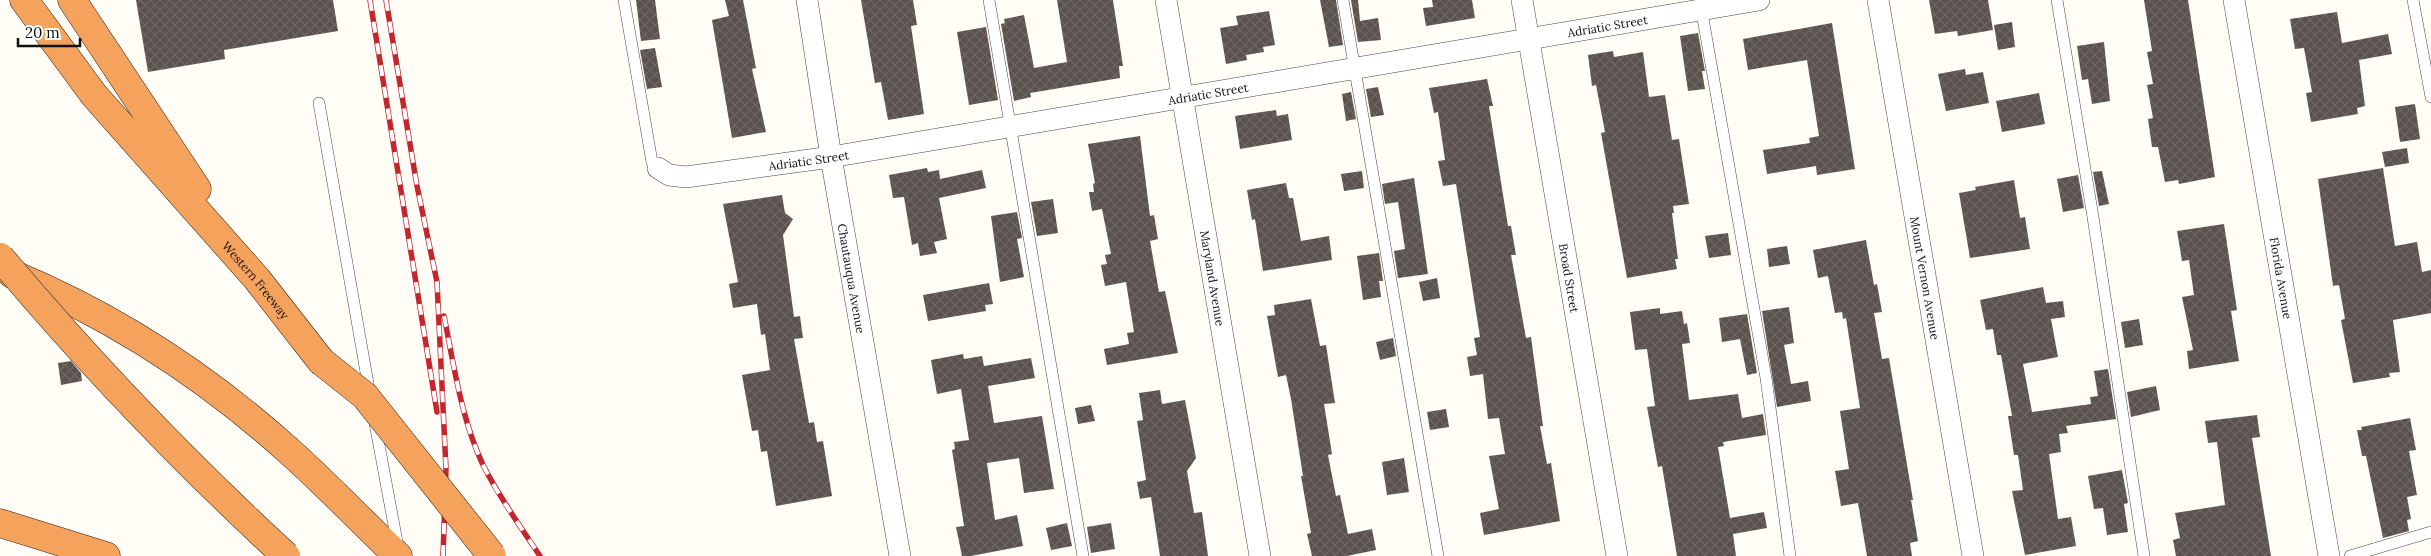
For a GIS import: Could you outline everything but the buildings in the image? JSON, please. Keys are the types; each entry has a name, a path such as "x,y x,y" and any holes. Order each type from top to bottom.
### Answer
{"highway":[{"name":"Western Freeway","path":"24,0 94,94 258,279 321,361 364,396 492,556"},
{"path":"72,0 258,279"},
{"path":"0,257 68,337 139,413 286,556"},
{"path":"0,269 30,282 128,332 178,365 226,400 288,450 398,556"},
{"path":"0,523 106,556"}],"street":[{"name":"Chautauqua Avenue","path":"807,0 831,158 900,556"},
{"name":"Maryland Avenue","path":"1166,0 1260,556"},
{"name":"Broad Street","path":"1522,0 1617,556"},
{"name":"Adriatic Street","path":"658,168 670,175 686,177 831,158 1529,39 1701,5 1759,0"},
{"name":"Mount Vernon Avenue","path":"1878,0 1972,556"},
{"name":"Florida Avenue","path":"2234,0 2329,556"}],"lane":[{"path":"624,0 652,162 658,168"},
{"path":"989,0 1083,556"},
{"path":"1343,0 1438,556"},
{"path":"2057,0 2093,217 2144,556"},
{"path":"2413,0 2431,97"},
{"path":"1701,5 1766,378 1790,556"},
{"path":"319,103 398,556"},
{"path":"2350,556 2431,532"}],"railway":[{"path":"370,0 437,412"},
{"path":"386,0 417,186 437,282 446,469 443,556"},
{"path":"444,316 459,392 475,447 496,488 540,556"}]}
